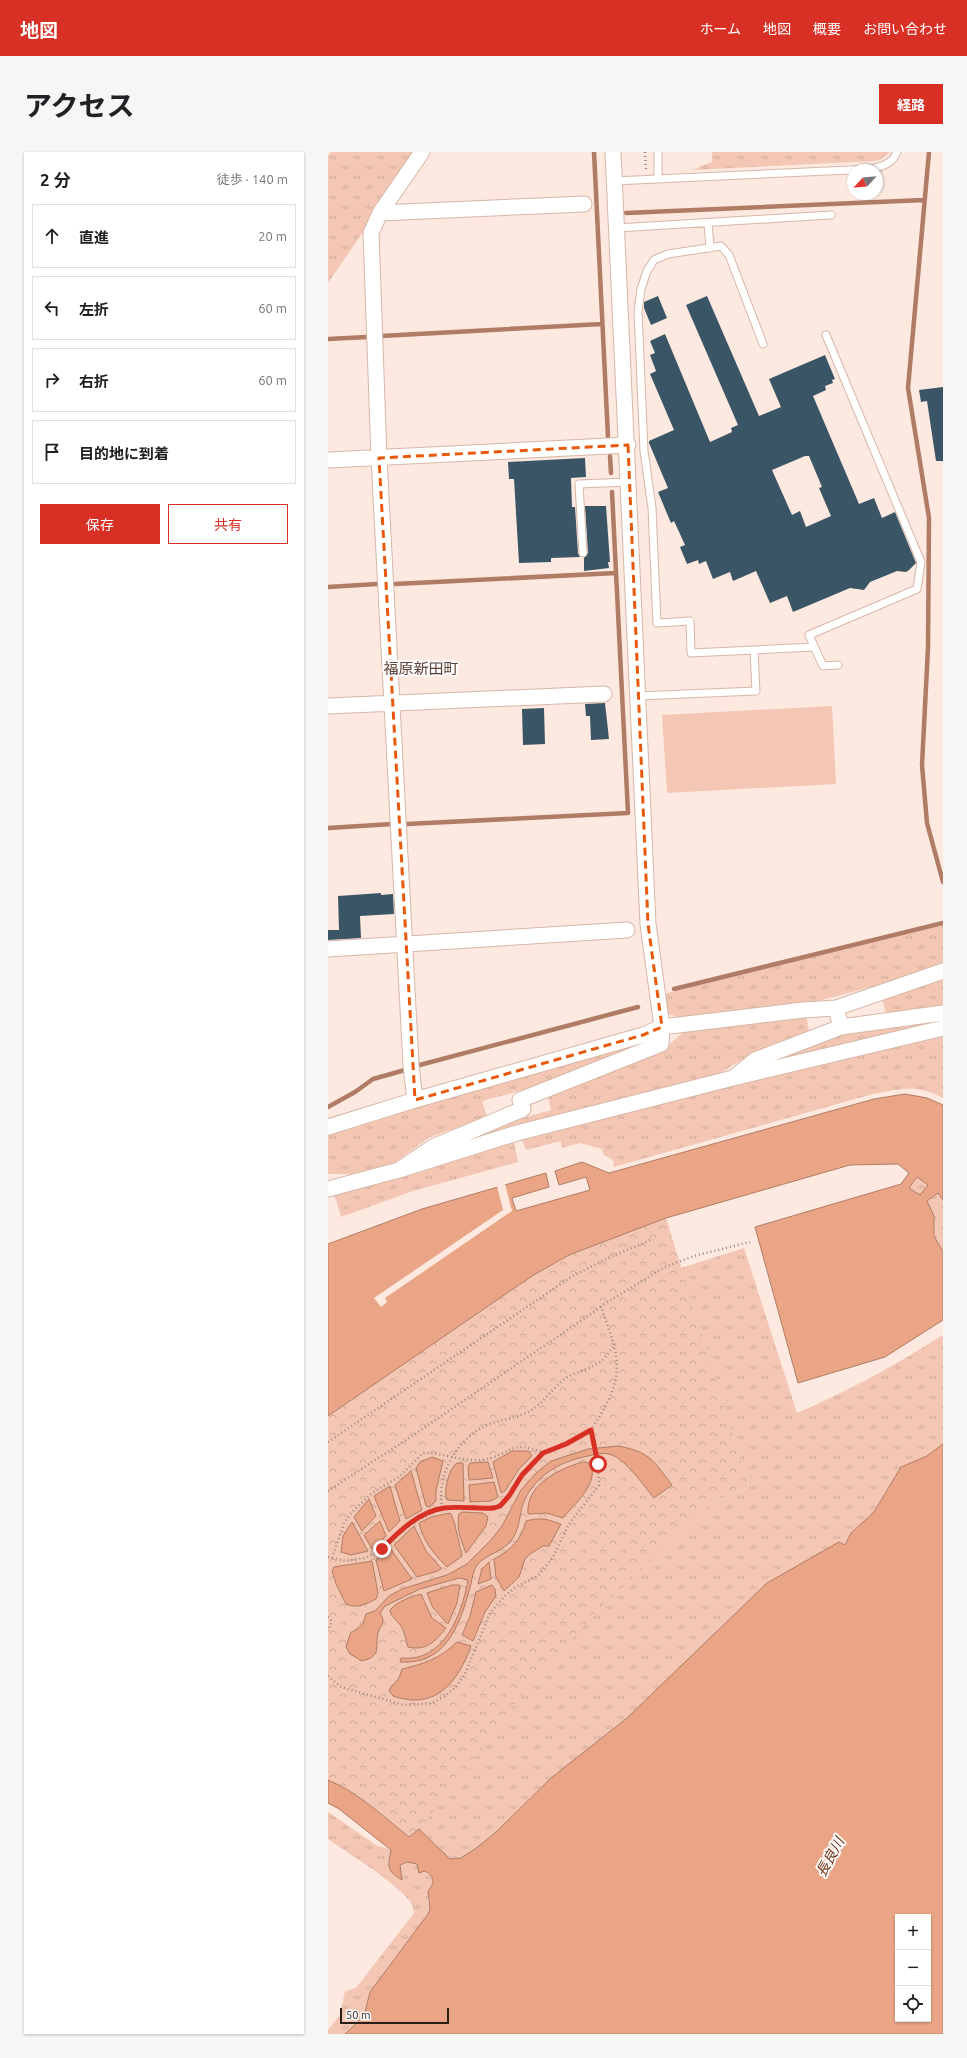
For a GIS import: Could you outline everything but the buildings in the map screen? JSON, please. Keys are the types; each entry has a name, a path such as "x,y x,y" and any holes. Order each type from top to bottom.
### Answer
{"street":[{"path":"415,1100 411,1065 379,458 371,233 380,213 422,152"},
{"path":"399,1170 433,1147 523,1109 520,1100 661,1044 662,1027 648,924 637,696 628,446 613,152"},
{"path":"380,213 584,204"},
{"path":"328,460 628,446"},
{"path":"328,706 604,694"},
{"path":"328,949 627,930"},
{"path":"328,1127 415,1100 643,1035 662,1027 803,1010 836,1008 943,971"},
{"path":"836,1008 842,1027"},
{"path":"733,1078 755,1060 842,1027 943,1013"},
{"path":"328,1188 399,1170 517,1133 733,1078 943,1028"},
{"path":"328,1182 346,1183"}],"lane":[{"path":"658,152 658,179"},
{"path":"614,181 872,169 885,166 896,156 897,152"},
{"path":"617,228 831,215"},
{"path":"708,223 710,248"},
{"path":"763,344 729,255 721,246 668,254 654,260 647,271 638,312 644,450 652,508 657,623 690,621 691,652 814,647"},
{"path":"826,335 921,562 917,588 809,635 823,666 838,665"},
{"path":"583,553 579,484 629,482"},
{"path":"637,696 756,691 754,650"}],"path":[{"path":"645,152 646,179"},
{"path":"328,1442 571,1277 608,1258 654,1239"},
{"path":"328,1491 412,1436 601,1306 665,1267 694,1256 750,1242"},
{"path":"328,1557 345,1561 356,1560 375,1554 403,1528 425,1515 442,1508 494,1508 500,1506 509,1496 522,1475 543,1453 566,1444 591,1430 611,1396 616,1380 616,1357 601,1306"},
{"path":"442,1508 440,1498 446,1471 459,1446 478,1429 491,1423 514,1418 543,1402 566,1378 598,1364 613,1346"},
{"path":"328,1676 341,1687 404,1705 432,1703 445,1696 456,1687 465,1674 490,1613 505,1596 516,1587 538,1576 553,1557 569,1524 599,1485 597,1458 591,1430"},
{"path":"332,1558 344,1523 362,1501 372,1493 391,1483 423,1453 434,1453 452,1457 481,1460 510,1448 521,1446 530,1447 543,1453"},
{"path":"328,1617 332,1621 328,1631"}],"highlighted area":[{"path":"628,445 648,924 662,1027 643,1035 415,1100 379,458"}],"green space":[{"path":"331,152 418,152 328,283 328,156"},
{"path":"712,152 890,152 880,160 873,161 692,170 712,162"},
{"path":"832,706 836,784 667,793 662,715"},
{"path":"943,925 943,962 886,983 803,1005 679,1018 669,1014 663,994"},
{"path":"943,976 943,1007 886,1015 882,997"},
{"path":"806,1016 809,1032 751,1054 717,1075 443,1148 484,1129 551,1110 547,1093 667,1047 685,1030"},
{"path":"943,1019 943,1021 764,1063 797,1047 847,1033"},
{"path":"943,1034 943,1098 917,1089 901,1089 873,1094 614,1167 613,1160 604,1155 602,1149 580,1143 562,1148 561,1141 526,1150 522,1139 713,1089"},
{"path":"656,1037 594,1067 549,1082 482,1101 487,1117 428,1138 394,1163 352,1174 328,1174 328,1132"},
{"path":"514,1142 518,1162 413,1191 341,1217 334,1193"},
{"path":"917,1177 928,1185 920,1196 909,1188"},
{"path":"938,1193 943,1200 943,1252 934,1236 934,1216 927,1201"},
{"path":"666,1218 749,1487 715,1500 601,1607 519,1698 458,1781 419,1829 409,1837 361,1798 328,1780 328,1416 532,1276 569,1255"},
{"path":"744,1248 797,1413 872,1377 943,1335 943,1444 927,1456 901,1467 874,1512 851,1533 845,1545 551,1778 495,1833 475,1849 461,1858 450,1859 419,1829 413,1751 715,1500 749,1487 681,1268"},
{"path":"328,1812 376,1845 391,1850 399,1865 406,1863 415,1864 431,1875 434,1879 428,1900 430,1909 428,1914 370,1992 364,2016 345,2034 328,2034 328,2030 340,2015 345,1991 356,1988 414,1913 409,1901 390,1882 328,1839"}],"water":[{"path":"905,1094 927,1098 943,1105 943,1200 938,1193 927,1201 934,1216 934,1236 943,1252 943,1320 885,1357 798,1383 755,1227 901,1184 909,1173 898,1164 850,1165 666,1218 569,1255 532,1276 328,1416 328,1244 422,1209 546,1173 549,1187 512,1198 516,1211 590,1190 586,1177 559,1185 555,1171 582,1162 609,1173 874,1099","holes":["917,1177 928,1185 920,1195 909,1188"]},
{"name":"長良川","path":"943,1444 943,2034 345,2034 364,2016 370,1992 428,1914 430,1909 428,1891 433,1880 431,1875 425,1871 419,1873 417,1864 407,1862 400,1865 402,1880 393,1873 389,1868 391,1850 339,1809 328,1803 328,1780 360,1798 409,1837 419,1829 450,1859 461,1858 495,1833 551,1778 627,1718 767,1583 839,1542 845,1545 851,1533 874,1512 901,1467 927,1456"},
{"path":"618,1446 637,1451 650,1458 672,1485 654,1498 623,1462 609,1454 603,1453 579,1458 561,1464 539,1480 527,1495 524,1500 516,1533 509,1543 477,1565 465,1605 455,1630 448,1641 439,1650 428,1657 415,1661 400,1662 401,1658 416,1657 429,1653 440,1644 456,1621 468,1580 459,1578 420,1589 385,1606 380,1613 383,1622 378,1633 376,1653 371,1658 362,1661 350,1654 346,1647 350,1634 363,1624 366,1614 375,1611 389,1596 402,1589 447,1575 467,1564 491,1540 502,1526 521,1490 536,1473 551,1461 588,1449"},
{"path":"512,1451 529,1451 532,1456 519,1469 505,1491 501,1493 493,1462"},
{"path":"432,1457 443,1461 436,1491 436,1501 429,1507 426,1506 416,1468 420,1462"},
{"path":"488,1462 493,1478 469,1480 468,1467 470,1463"},
{"path":"583,1462 590,1463 592,1478 585,1492 563,1518 546,1513 528,1514 532,1494 538,1486 555,1473"},
{"path":"457,1463 463,1463 464,1501 447,1500 446,1496 446,1486 449,1475"},
{"path":"411,1471 422,1510 406,1519 395,1485"},
{"path":"494,1482 498,1497 491,1501 470,1502 469,1485"},
{"path":"390,1486 400,1521 389,1532 374,1496"},
{"path":"369,1499 376,1516 362,1531 354,1517"},
{"path":"462,1512 483,1513 488,1517 486,1526 466,1553 459,1530 458,1519 459,1514"},
{"path":"450,1513 452,1515 462,1556 447,1567 423,1536 419,1523 431,1517"},
{"path":"545,1519 561,1524 549,1546 543,1546 525,1559 519,1577 504,1591 496,1577 494,1559 514,1544 521,1534 526,1521"},
{"path":"380,1521 386,1536 372,1549 364,1535"},
{"path":"352,1522 368,1551 351,1555 341,1552 343,1536"},
{"path":"414,1526 426,1551 441,1568 438,1571 417,1577 394,1545"},
{"path":"390,1548 412,1579 384,1591 376,1560"},
{"path":"372,1561 378,1593 376,1599 358,1606 346,1604 336,1584 332,1571 334,1567"},
{"path":"489,1562 491,1579 478,1584 482,1569"},
{"path":"452,1585 460,1585 457,1603 448,1624 433,1608 427,1593"},
{"path":"492,1585 495,1589 496,1596 485,1612 473,1641 462,1635 470,1616 476,1592"},
{"path":"421,1594 432,1618 446,1628 430,1644 420,1648 408,1647 402,1629 393,1617 390,1610 400,1602"},
{"path":"457,1642 471,1646 466,1659 452,1682 443,1690 422,1700 408,1700 393,1696 389,1690 399,1678 402,1669 432,1660 451,1648"}],"pier":[{"path":"505,1184 512,1211 385,1298 387,1302 381,1307 374,1298 503,1210 497,1186"}],"waterway":[{"path":"594,152 608,437"},
{"path":"929,152 908,388 929,518 928,648 922,765 927,823 943,882"},
{"path":"626,213 924,200"},
{"path":"381,336 602,324"},
{"path":"328,339 367,337"},
{"path":"610,456 611,473"},
{"path":"407,824 628,813 612,492"},
{"path":"395,584 616,573"},
{"path":"328,587 377,584"},
{"path":"328,828 392,824"},
{"path":"674,989 943,923"},
{"path":"416,1066 638,1007"},
{"path":"328,1107 355,1092 373,1079 405,1070"}],"district":[{"name":"福原新田町","path":"421,669"}],"route":[{"path":"382,1549 403,1528 425,1515 442,1508 459,1507 483,1509 500,1506 509,1496 522,1475 543,1453 580,1438 591,1430 598,1464"}]}
